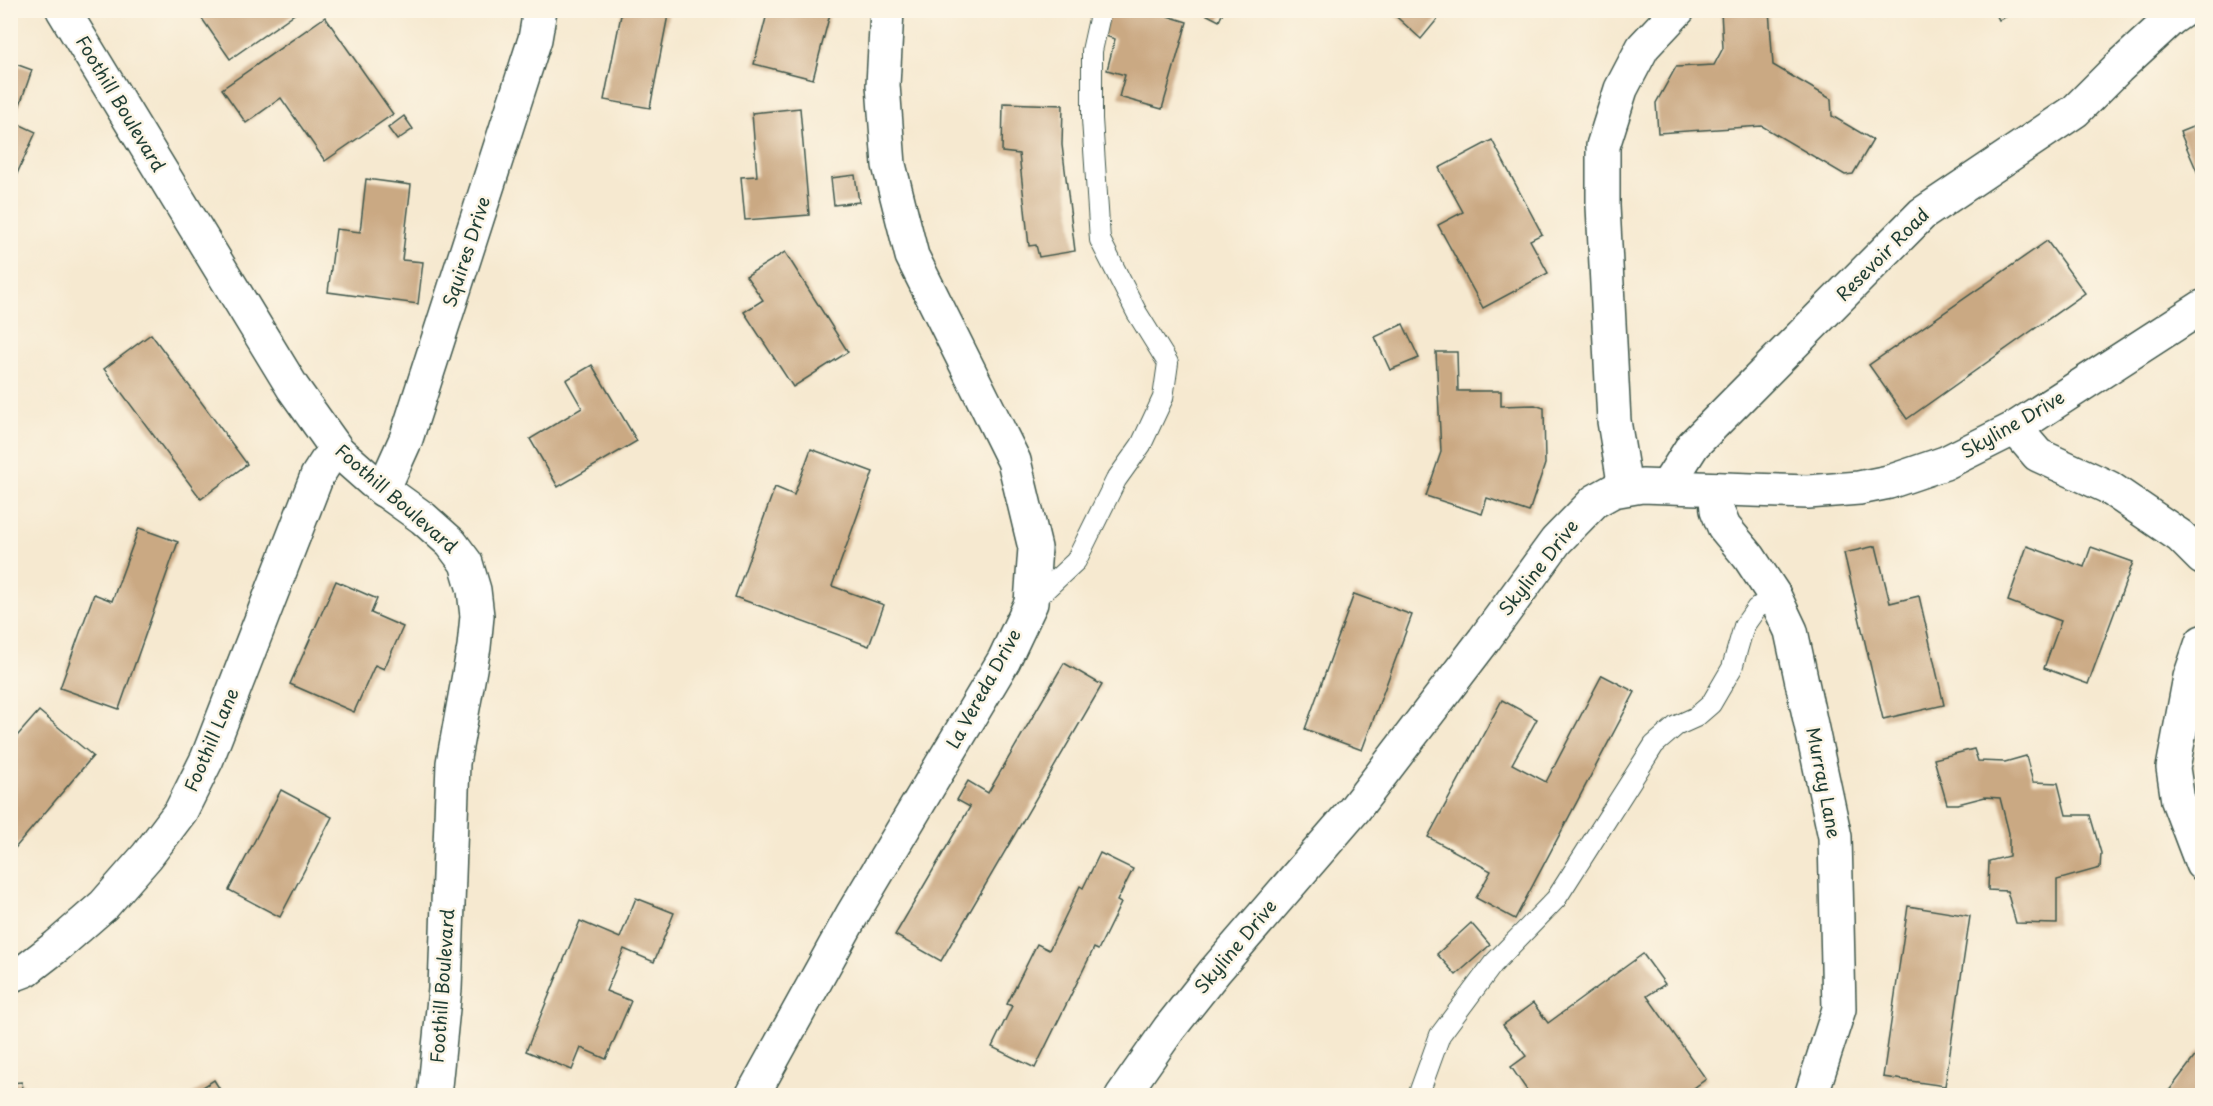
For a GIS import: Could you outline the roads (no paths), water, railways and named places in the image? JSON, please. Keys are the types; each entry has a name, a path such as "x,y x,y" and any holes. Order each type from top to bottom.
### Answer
{"street":[{"name":"Foothill Boulevard","path":"63,10 293,388 338,451 383,490 451,543 466,563 474,590 477,616 474,647 453,763 445,989 434,1095"},
{"name":"Squires Drive","path":"383,490 406,439 535,39 540,10"},
{"name":"La Vereda Drive","path":"752,1095 852,915 1004,660 1031,603 1035,548 1014,461 912,256 889,165 883,85 887,10"},
{"path":"1625,488 1614,421 1603,206 1603,146 1621,89 1643,47 1678,10"},
{"name":"Resevoir Road","path":"1667,486 1693,445 1922,214 2075,111 2133,54 2184,10"},
{"name":"Skyline Drive","path":"1122,1095 1215,970 1354,810 1556,541 1595,501 1613,491 1642,486 1808,492 1859,488 1888,482 1945,463 2015,428 2202,307"},
{"path":"2015,428 2038,455 2108,487 2180,536 2202,558"},
{"name":"Foothill Lane","path":"10,976 26,970 104,905 147,856 181,811 207,759 317,476 326,462 338,451"},
{"name":"Murray Lane","path":"1715,489 1717,510 1724,527 1749,557 1774,595 1791,631 1835,837 1839,1009 1810,1095"},
{"path":"2202,642 2190,677 2173,768 2178,801 2202,864"}],"lane":[{"path":"1031,603 1076,561 1116,480 1141,445 1164,398 1168,363 1137,314 1100,240 1093,152 1092,51 1101,10"},
{"path":"1418,1095 1440,1035 1493,964 1557,899 1654,746 1676,726 1696,717 1711,704 1732,668 1744,626 1756,609 1774,595"}]}
